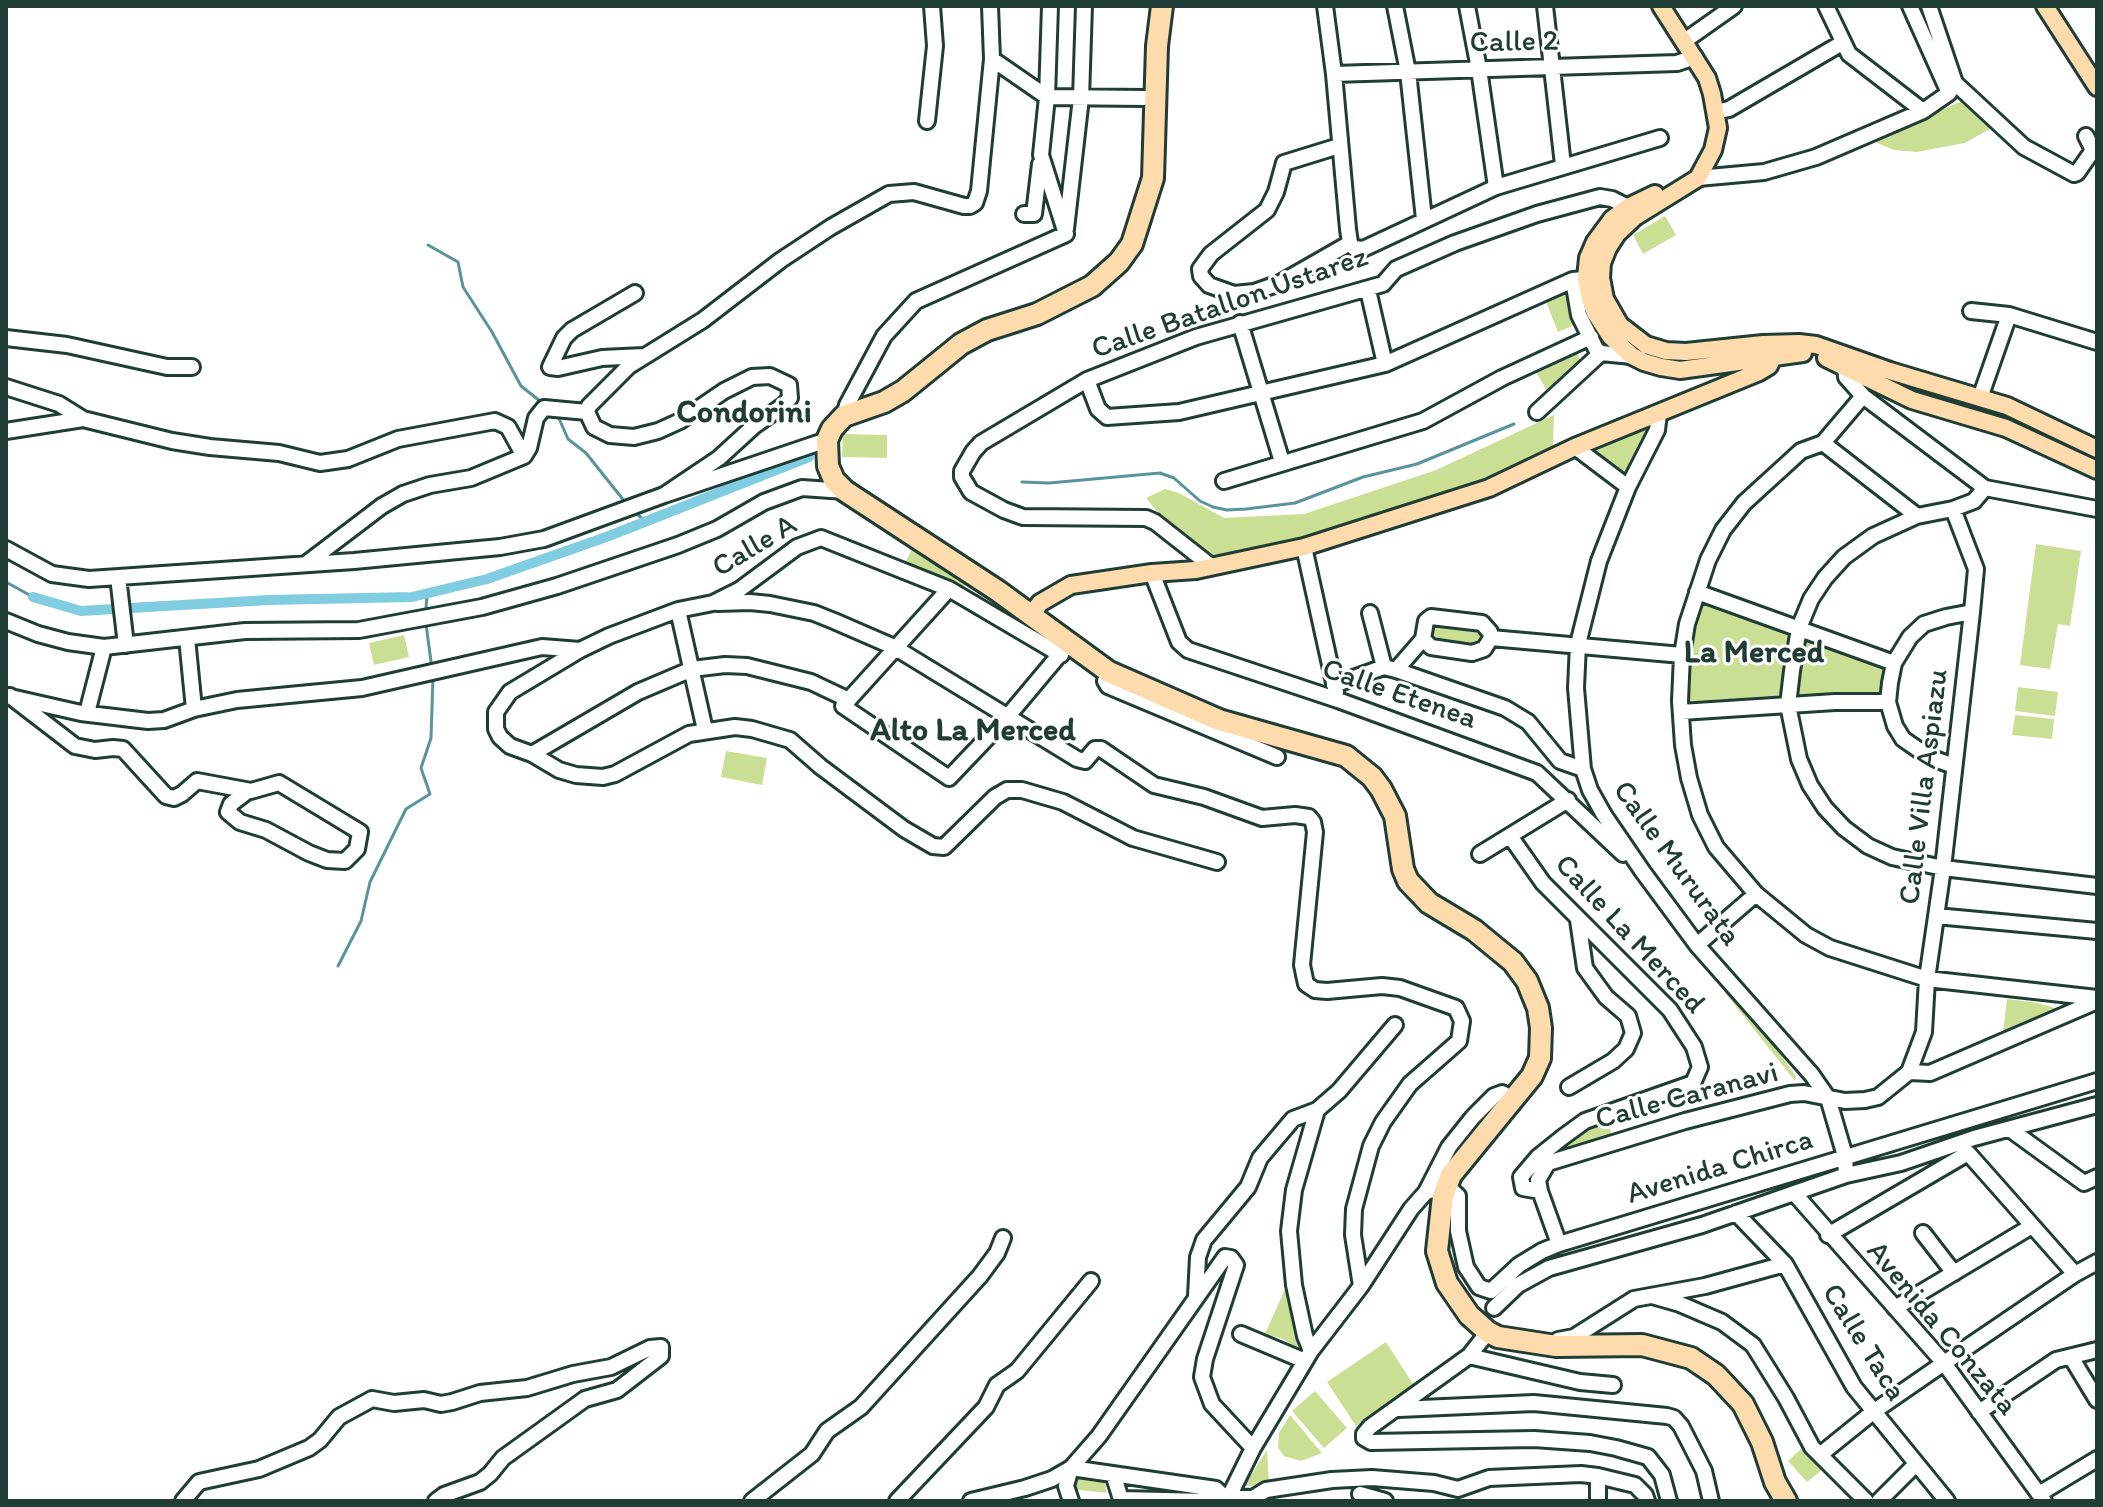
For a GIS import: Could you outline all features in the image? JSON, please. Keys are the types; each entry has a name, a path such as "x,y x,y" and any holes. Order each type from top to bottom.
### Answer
{"highway":[{"path":"1149,6 1153,178 1132,244 1119,262 1092,286 1037,314 987,330 961,344 903,391 884,402 844,416 832,429 827,450 834,480 845,491 1032,614 1064,649 1219,720 1346,756 1372,777 1395,816 1403,869 1408,881 1429,903 1497,947 1513,962 1527,981 1538,1008 1542,1044 1532,1076 1451,1175 1443,1196 1438,1237 1440,1266 1447,1283 1461,1305 1488,1332 1511,1341 1556,1346 1619,1344 1657,1347 1691,1358 1730,1387 1743,1404 1786,1501"},
{"path":"1151,98 1162,6"}],"main road":[{"path":"1632,212 1698,178 1716,138 1715,112 1707,78 1661,6"},
{"path":"2045,6 2097,87"},
{"path":"1587,279 1602,263 1612,230 1632,212 1685,176 1703,150 1715,112"},
{"path":"1587,279 1605,299 1620,325 1630,335 1656,349 1686,352 1768,350 1799,343 1816,345 1912,400 2006,428 2097,470"},
{"path":"1587,279 1590,299 1601,325 1632,356 1661,367 1680,370 1747,360 1768,350"},
{"path":"1032,614 1040,603 1071,585 1196,570 1304,547 1489,488 1575,447 1759,372 1769,366 1768,350"},
{"path":"1847,362 2007,406 2097,449"},
{"path":"1974,418 1980,398"}],"street":[{"path":"927,121 935,46 932,6"},
{"path":"664,495 719,458 754,426 784,405 790,398 789,385 770,376 752,377 724,391 680,421 634,437 619,437 599,430 587,412 593,401 644,356 703,320 781,260 889,194 914,192 964,206 975,203 979,191 992,59 990,6"},
{"path":"1024,214 1034,214 1047,97 1050,6"},
{"path":"1066,234 1081,98 1084,6"},
{"path":"1325,6 1339,146 1354,240"},
{"path":"1395,6 1408,72 1424,219"},
{"path":"1467,6 1496,187"},
{"path":"1545,6 1563,165"},
{"path":"1683,42 1734,6"},
{"path":"1826,6 1849,54 1923,111"},
{"path":"1910,6 1952,88 2024,147 2074,174 2091,153 2086,136"},
{"path":"1929,6 1952,88"},
{"path":"1715,112 1729,109 1842,43"},
{"name":"Calle 2","path":"1334,74 1677,63 1695,57"},
{"path":"992,59 1047,97 1151,98"},
{"path":"1698,178 1781,168 1816,157 1923,111 1952,88"},
{"path":"1339,146 1284,163 1267,210 1211,254 1200,269 1201,276 1209,285 1234,294 1254,292 1280,283 1354,240 1424,219 1496,187 1660,138"},
{"path":"1041,155 1066,234"},
{"name":"Calle Batallon Ustarez","path":"1211,566 1146,518 1023,517 978,498 966,486 962,471 973,452 989,438 1087,380 1196,337 1368,290 1383,284 1396,269 1455,243 1537,214 1600,197 1612,199 1632,212"},
{"path":"844,416 884,336 916,301 1066,234"},
{"path":"1587,279 1579,315 1596,349 1601,353 1632,356"},
{"path":"1087,380 1098,409 1107,417 1179,412 1385,364 1587,279"},
{"path":"1368,290 1385,364"},
{"path":"635,293 572,330 564,338 550,367 602,358 644,356"},
{"path":"1971,311 2009,315 2097,342"},
{"path":"1980,398 2009,315"},
{"path":"1240,323 1282,462"},
{"path":"1224,481 1423,421 1502,378 1591,337"},
{"path":"6,338 67,345 167,367 192,367"},
{"path":"1537,412 1601,353"},
{"path":"1847,362 1846,377 1863,396 1985,488 2097,509"},
{"path":"6,387 59,404 83,419 172,441 279,453 320,463 348,459 398,439 495,421 508,427 524,456"},
{"path":"1863,396 1823,443 1801,451 1744,503 1723,530 1708,560 1687,624 1682,655 1683,745 1700,815 1716,847 1756,894 1806,935 1830,948 1927,979 2097,999"},
{"path":"307,564 382,506 403,494 430,485 471,478 524,456 536,418 544,408 587,412"},
{"name":"Calle Mururata","path":"1659,414 1657,430 1628,487 1599,561 1578,644 1576,688 1583,769 1604,815 1697,945 1812,1075 1828,1098 1845,1156 1846,1175"},
{"path":"6,431 83,419"},
{"path":"1823,443 1917,516"},
{"path":"1575,447 1628,487"},
{"path":"6,549 52,574 66,578 307,564 523,544 664,495 827,450"},
{"path":"6,621 68,642 104,647 245,631 342,632 498,603 678,545 717,529 789,491 802,488 845,491"},
{"path":"1985,488 1974,501 1917,516 1873,536 1844,557 1825,578 1799,628 1788,705 1792,732 1810,785 1825,808 1844,828 1868,846 1892,857 1943,868 2097,886"},
{"name":"Calle Villa Aspiazu","path":"1909,1072 1924,1032 1927,979 1943,868 1976,569 1953,509"},
{"name":"Calle A","path":"532,754 510,746 500,737 495,720 500,703 510,692 609,636 678,610 713,603 739,590 797,547 821,538 949,589 1064,649"},
{"path":"1304,547 1336,693 1390,668 1423,639 1426,621 1435,616 1482,623 1491,638 1488,645 1476,653 1431,647 1423,639"},
{"name":"Calle Etenea","path":"1152,573 1179,642 1188,650 1336,693 1537,773 1643,872"},
{"path":"118,577 126,645"},
{"path":"949,589 843,706 949,778 1008,716 1064,649"},
{"path":"1697,592 1894,663"},
{"path":"713,603 750,602 814,613 894,647 1077,759 1085,761 1095,749 1101,749 1154,785 1204,797 1262,818 1309,817 1315,832 1302,965 1306,984 1315,990 1327,991 1382,986 1400,988 1443,1001 1460,1014 1462,1032 1459,1041 1410,1084 1383,1122 1371,1146 1354,1209 1353,1235 1361,1286"},
{"path":"678,610 705,730"},
{"path":"1954,766 1929,757 1903,739 1895,726 1888,702 1894,663 1910,637 1924,624 1972,612"},
{"path":"1370,613 1390,668"},
{"path":"187,638 194,709"},
{"path":"1491,638 1682,655"},
{"path":"87,713 104,647"},
{"path":"8,695 87,713 148,721 164,720 194,709 262,697 362,688 542,647 580,650"},
{"path":"849,700 828,688 747,666 692,669 638,692 532,754 559,770 603,777 615,774 675,740 705,730 752,729 790,740 904,829 933,846 944,847 995,797 1007,790 1022,790 1063,802 1133,838 1217,862"},
{"path":"1390,668 1505,708 1528,722 1560,761 1583,769"},
{"path":"1109,672 1105,681 1108,686 1277,757"},
{"path":"8,695 75,746 95,750 123,749 166,796 174,798 197,781 248,791 273,784 286,787 360,832 357,849 345,861 327,860 266,830 240,822 228,812 231,804 248,791"},
{"path":"1681,712 1888,702"},
{"path":"1480,854 1568,800"},
{"name":"Calle La Merced","path":"1510,836 1543,883 1670,1010 1694,1047 1700,1067 1693,1083 1585,1121 1563,1137 1538,1157 1521,1177 1523,1188 1540,1191"},
{"path":"1697,945 1756,894"},
{"path":"1936,916 2097,931"},
{"path":"1569,1087 1613,1061 1626,1049 1633,1033 1628,1016 1606,997 1585,968 1578,920"},
{"name":"Calle Caranavi","path":"1540,1191 1538,1180 1548,1163 1685,1121 1790,1094 1804,1093 1845,1101 1878,1097 1909,1072 1930,1073 2097,999"},
{"path":"1196,1297 1198,1257 1204,1240 1248,1187 1260,1158 1293,1119 1317,1110 1356,1074 1395,1025"},
{"name":"Avenida Chirca","path":"1447,1186 1458,1196 1466,1267 1479,1287 1491,1291 1542,1251 1559,1244 2097,1081"},
{"path":"1223,1499 1308,1356 1426,1192 1449,1147 1494,1096 1502,1093 1514,1099"},
{"name":"Avenida Chirca","path":"1494,1308 1518,1285 1549,1268 1702,1225 1846,1175 1901,1163 1974,1138 2097,1105"},
{"path":"1308,1356 1294,1285 1289,1231 1294,1190 1317,1110"},
{"path":"2011,1130 2084,1183 2097,1177"},
{"path":"1828,1235 1968,1153 2075,1274"},
{"path":"1426,1192 1447,1186"},
{"path":"1540,1191 1559,1244"},
{"name":"Avenida Conzata","path":"1794,1193 1944,1363 2041,1498"},
{"name":"Calle Taca","path":"1736,1213 1785,1264 1854,1387 1947,1501"},
{"path":"1895,1308 2032,1226"},
{"path":"1923,1233 1954,1273"},
{"path":"752,1501 812,1454 827,1431 861,1407 980,1276 997,1253 1003,1238"},
{"path":"971,1501 1025,1488 1052,1479 1071,1468 1099,1436 1225,1257 1231,1258 1236,1265 1202,1377 1212,1404 1253,1448"},
{"path":"1821,1454 1873,1412 2097,1262"},
{"path":"1556,1346 1556,1340 1574,1337 1626,1302 1705,1286 1785,1264"},
{"path":"1512,1273 1531,1278"},
{"path":"897,1501 986,1407 997,1385 1017,1371 1091,1281"},
{"path":"1652,1296 1722,1322 1753,1345 1812,1447 1866,1501"},
{"path":"1488,1332 1469,1356 1366,1430 1364,1438 1371,1442 1534,1439 1616,1448 1648,1457 1662,1475 1669,1501"},
{"path":"1241,1334 1308,1356"},
{"path":"183,1501 199,1482 259,1469 309,1448 339,1417 372,1399 394,1403 424,1400 441,1404 480,1393 527,1388 573,1374 611,1367 650,1348 661,1347 661,1356 617,1390 585,1399 503,1458 480,1482 436,1501"},
{"path":"1979,1412 2056,1360 2097,1350"},
{"path":"1469,1356 1580,1382 1613,1385"},
{"path":"2071,1357 2097,1400"},
{"path":"1398,1409 1534,1403 1674,1418 1704,1471 1711,1501"},
{"path":"2041,1498 2097,1459"},
{"path":"1879,1501 1915,1465"},
{"path":"1071,1468 1216,1489 1223,1499"},
{"path":"1071,1468 1066,1486 1071,1501"},
{"path":"1113,1474 1121,1499 1206,1501"},
{"path":"1223,1499 1252,1500 1266,1490 1332,1480 1372,1478 1434,1483 1458,1489 1489,1478 1598,1476 1635,1485 1647,1501"},
{"path":"1598,1476 1598,1501"},
{"path":"1177,1500 1183,1485"},
{"path":"1360,1494 1385,1501"}],"green space":[{"path":"1967,99 1995,126 1965,143 1917,152 1894,150 1877,143 1874,138"},
{"path":"1665,216 1676,235 1643,254 1633,235"},
{"path":"1564,291 1577,324 1558,332 1545,299"},
{"path":"1575,351 1581,361 1548,393 1536,372"},
{"path":"1554,415 1553,446 1508,475 1309,541 1212,559 1184,538 1146,498 1165,489 1179,493 1224,518 1304,514 1436,470"},
{"path":"1647,427 1624,474 1594,450"},
{"path":"843,434 887,435 887,458 842,457"},
{"path":"2036,544 2081,551 2070,626 2058,624 2050,669 2020,665"},
{"path":"912,549 967,585 955,588 904,565"},
{"name":"La Merced","path":"1702,603 1795,632 1783,698 1690,702 1689,655 1694,622"},
{"path":"1433,624 1484,630 1481,645 1476,648 1434,642 1430,639"},
{"path":"404,635 409,657 374,665 369,643"},
{"name":"La Merced","path":"1803,636 1887,667 1883,696 1794,698"},
{"path":"2018,687 2058,692 2055,716 2015,711"},
{"path":"2015,715 2054,719 2052,739 2012,735"},
{"path":"726,751 767,758 762,785 721,777"},
{"path":"1699,953 1722,976 1762,1029 1796,1076 1795,1081 1726,994"},
{"path":"2007,999 2055,1008 2052,1013 2003,1033"},
{"path":"1608,1119 1612,1137 1540,1160 1594,1124"},
{"path":"1286,1287 1291,1287 1301,1339 1295,1347 1283,1339 1265,1334"},
{"path":"1386,1342 1415,1387 1356,1426 1327,1382"},
{"path":"1315,1391 1347,1428 1324,1448 1292,1411"},
{"path":"1290,1415 1322,1453 1301,1461 1284,1456 1278,1448 1279,1433"},
{"path":"1803,1447 1822,1470 1807,1482 1788,1461"},
{"path":"1267,1450 1269,1485 1244,1486"},
{"path":"1074,1473 1103,1477 1107,1493 1071,1489"}],"waterway":[{"path":"428,245 458,262 463,287 521,386 540,401"},
{"path":"557,414 568,439 586,453 625,502"},
{"path":"1022,482 1049,483 1160,473 1174,478 1200,501 1213,507 1246,509 1295,503 1363,477 1417,464 1514,424"},
{"path":"130,608 269,600 412,597 487,579 609,536 809,457"},
{"path":"637,514 645,521"},
{"path":"6,582 33,597"},
{"path":"426,608 427,594"},
{"path":"33,597 81,611 114,609"},
{"path":"426,624 432,669"},
{"path":"338,966 361,921 370,882 406,809 430,794 421,768 431,738 433,677"}],"district":[{"name":"Condorini","path":"744,414"},
{"name":"La Merced","path":"1754,654"},
{"name":"Alto La Merced","path":"973,732"}]}
